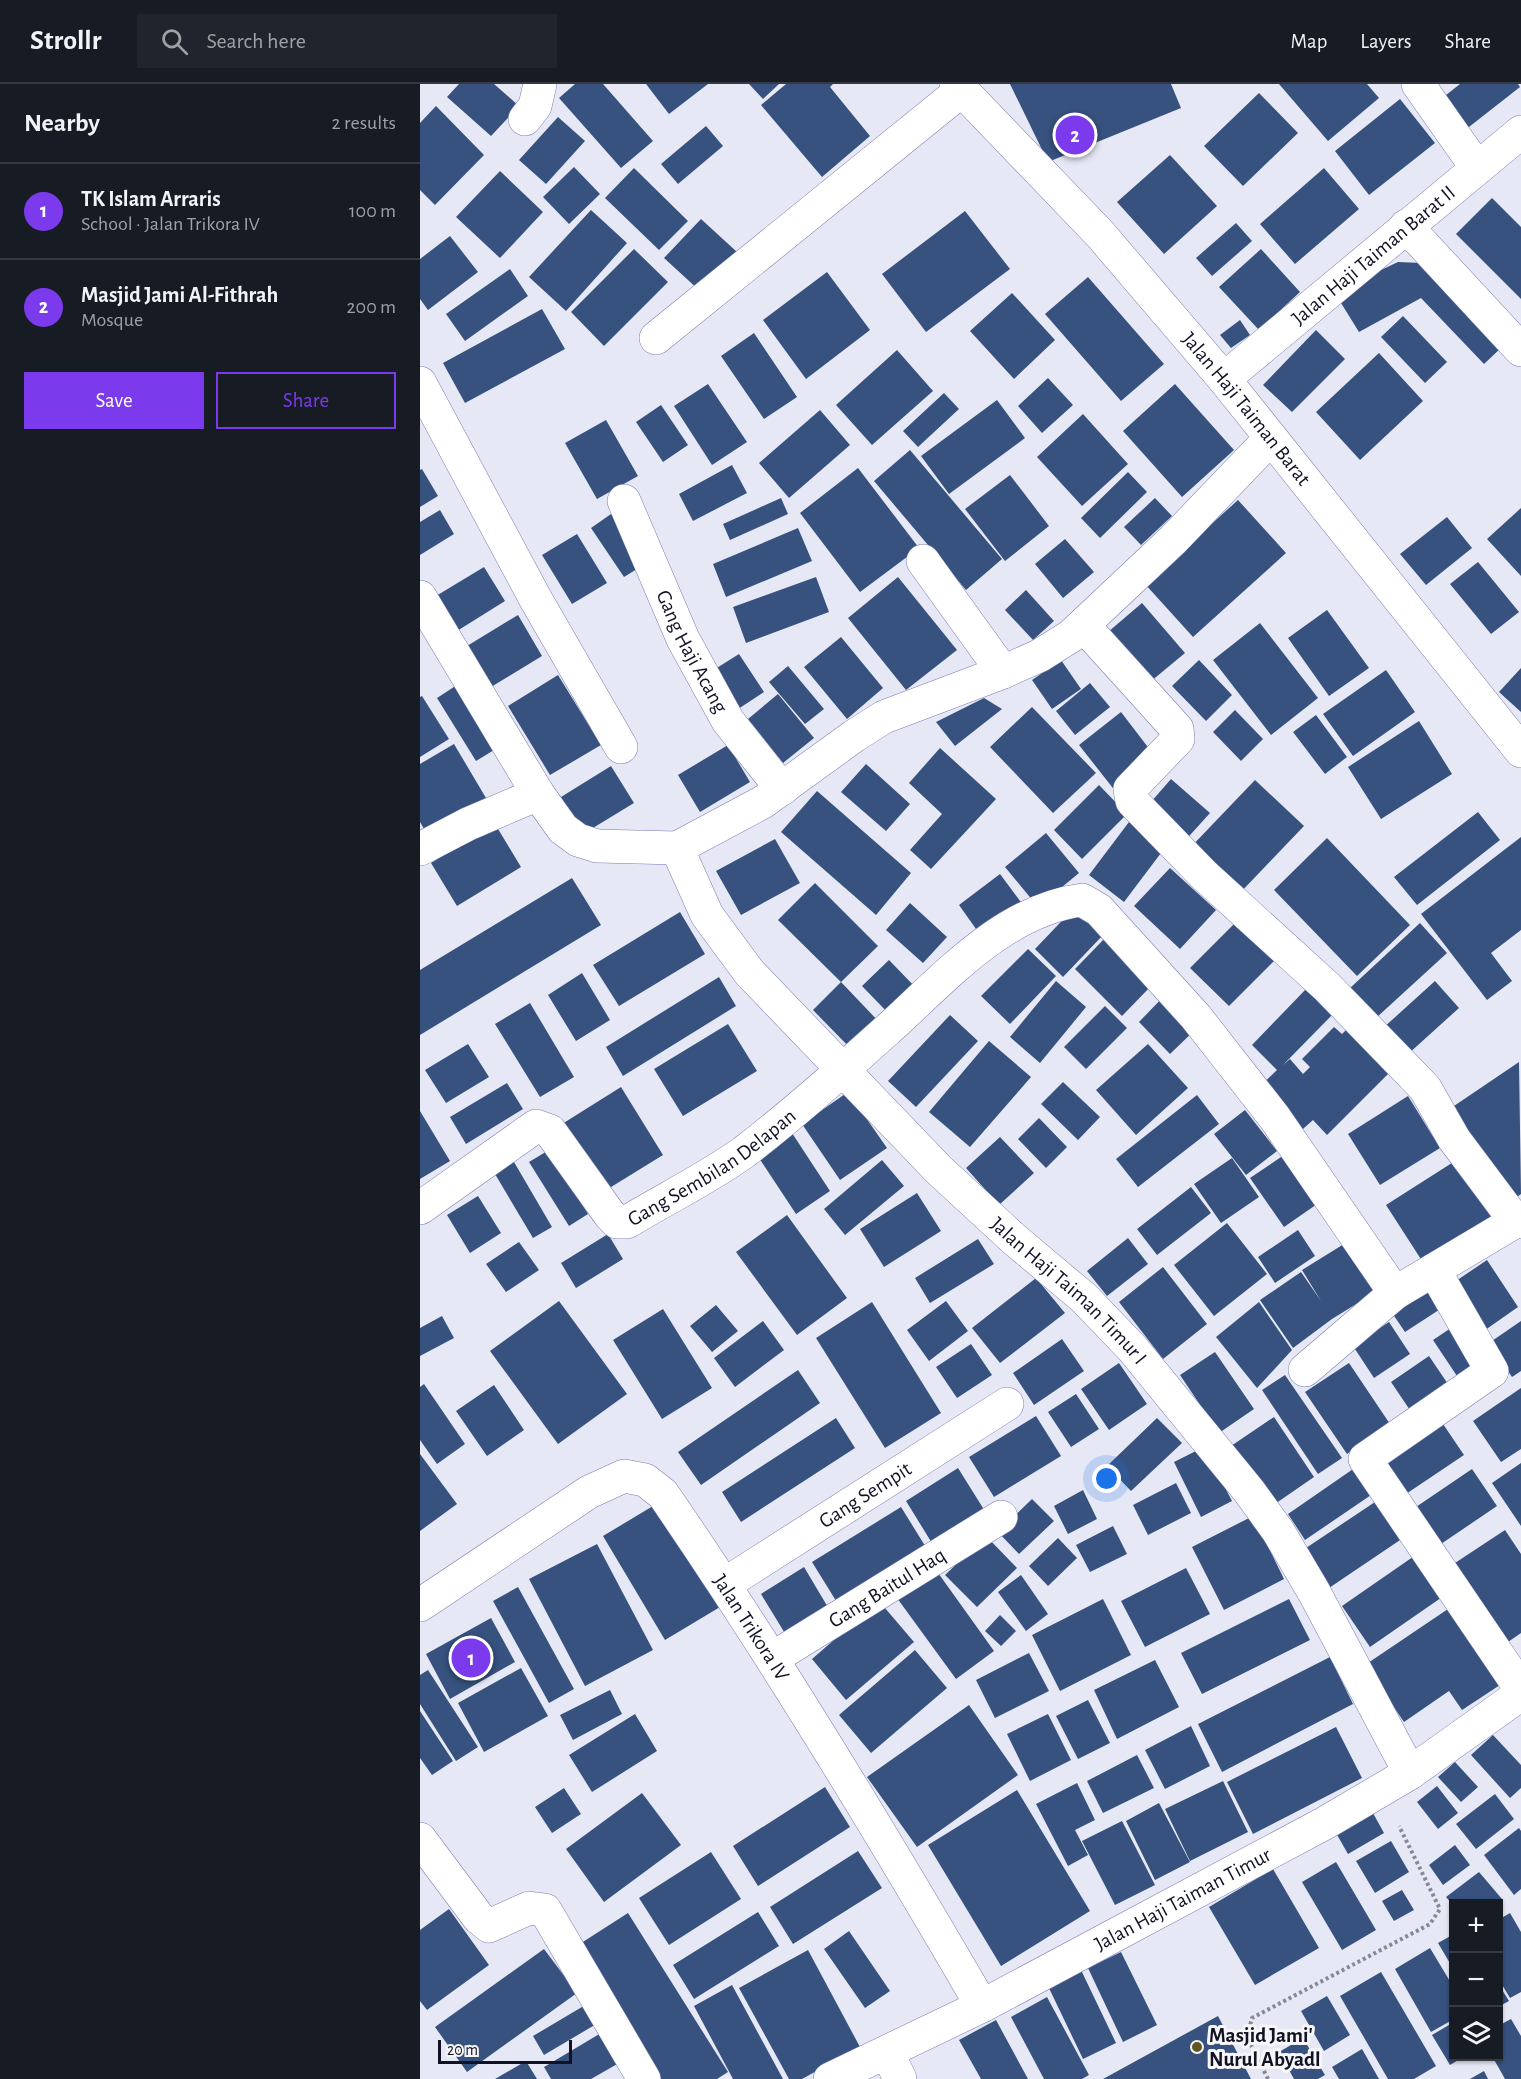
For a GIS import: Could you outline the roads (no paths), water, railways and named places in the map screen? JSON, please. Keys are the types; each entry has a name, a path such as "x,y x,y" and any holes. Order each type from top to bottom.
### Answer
{"street":[{"path":"525,119 535,106 540,84"},
{"path":"1418,84 1477,168"},
{"path":"656,338 959,87"},
{"name":"Jalan Haji Taiman Barat","path":"959,87 1100,234 1224,379 1521,751"},
{"name":"Jalan Haji Taiman Barat II","path":"1224,379 1521,132"},
{"path":"1406,226 1521,350"},
{"path":"420,383 535,598 621,747"},
{"path":"420,597 538,794 563,829 578,840 597,846 677,848 726,824 782,789 884,717 1039,656 1083,625 1173,540 1270,439"},
{"name":"Gang Haji Acang","path":"624,501 683,639 728,721 782,789"},
{"path":"923,561 1003,672"},
{"path":"1083,625 1178,729 1178,739 1130,789 1132,801 1228,898 1327,987 1425,1088 1454,1139 1518,1220 1395,1293 1305,1371"},
{"path":"420,849 468,824 538,794"},
{"name":"Jalan Haji Taiman Timur I","path":"677,848 707,915 749,972 939,1170 1015,1240 1084,1298 1132,1348 1215,1448 1284,1541 1352,1661 1410,1773"},
{"path":"843,1068 944,975 1008,927 1045,908 1082,900 1099,910 1196,1017 1275,1118 1395,1293"},
{"name":"Gang Sembilan Delapan","path":"420,1208 536,1126 543,1126 550,1131 610,1215 617,1222 627,1222 743,1152 843,1068"},
{"path":"1434,1270 1492,1371 1365,1459 1518,1699"},
{"name":"Gang Sempit","path":"725,1584 1007,1404"},
{"name":"Jalan Trikora IV","path":"420,1605 589,1492 624,1476 645,1480 663,1494 773,1658 900,1864 982,2006"},
{"name":"Gang Baitul Haq","path":"773,1658 1001,1517"},
{"name":"Jalan Haji Taiman Timur","path":"830,2079 894,2065 982,2006 1316,1828 1410,1773 1518,1699"},
{"path":"420,1839 479,1918 489,1926 530,1908 545,1910 644,2079"}],"place":[{"name":"Masjid Jami Al-Fithrah","path":"1075,135"},
{"name":"TK Islam Arraris","path":"471,1658"},
{"name":"Masjid Jami' Nurul Abyadl","path":"1197,2047"}]}
